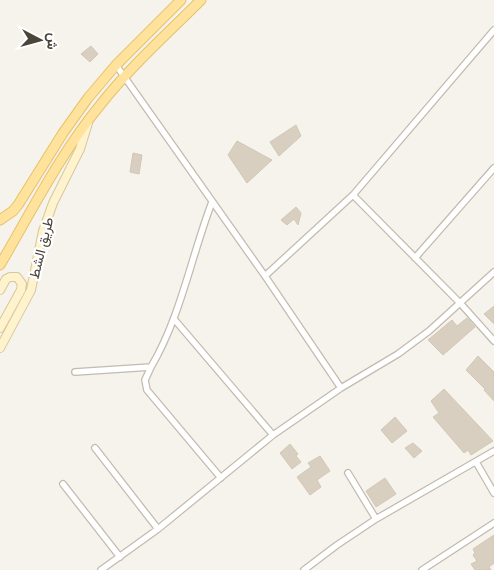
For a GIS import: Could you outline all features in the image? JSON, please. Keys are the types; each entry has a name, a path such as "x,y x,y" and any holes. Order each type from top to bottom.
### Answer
{"main road":[{"path":"0,220 18,205 76,115 116,65 181,0"},
{"path":"0,265 72,144 89,119 124,77 201,0"},
{"name":"طريق الشط","path":"0,348 31,290 43,230 53,203 80,149 89,119"},
{"name":"طريق الشط","path":"0,290 6,279 10,276 17,277 22,284 21,290 0,328"}],"street":[{"path":"265,276 353,195 494,30"},
{"path":"116,65 265,276 340,388"},
{"path":"416,258 494,168"},
{"path":"353,195 461,304 494,341"},
{"path":"212,202 200,233 174,318 164,344 145,380 147,390 221,478"},
{"path":"101,570 158,530 273,435 340,388 398,354 429,331 461,304 494,272"},
{"path":"174,318 273,435"},
{"path":"75,372 151,367"},
{"path":"95,448 158,530"},
{"path":"304,570 376,519 494,451"},
{"path":"476,462 494,493"},
{"path":"348,473 376,519"},
{"path":"63,484 120,557"},
{"path":"422,570 494,523"}],"building":[{"path":"91,46 98,54 90,62 81,54"},
{"path":"296,125 301,136 279,156 270,142"},
{"path":"237,141 272,160 247,183 228,155"},
{"path":"133,153 142,155 139,174 130,172"},
{"path":"296,207 301,213 298,225 294,219 287,225 281,220"},
{"path":"494,306 494,324 484,314"},
{"path":"467,318 475,327 443,355 428,340 452,320 457,326"},
{"path":"478,356 494,372 494,401 466,370"},
{"path":"444,389 493,441 471,455 468,450 464,453 433,417 439,413 431,401"},
{"path":"395,417 407,431 392,443 381,430"},
{"path":"413,443 422,451 414,458 405,448"},
{"path":"290,444 298,454 296,456 301,462 292,469 280,453"},
{"path":"320,456 330,471 317,480 321,487 310,495 297,477 311,467 308,463"},
{"path":"385,478 396,494 376,507 366,491"},
{"path":"494,535 494,563 489,567 491,570 475,570 471,564 477,561 473,555 475,553 473,549"}]}
